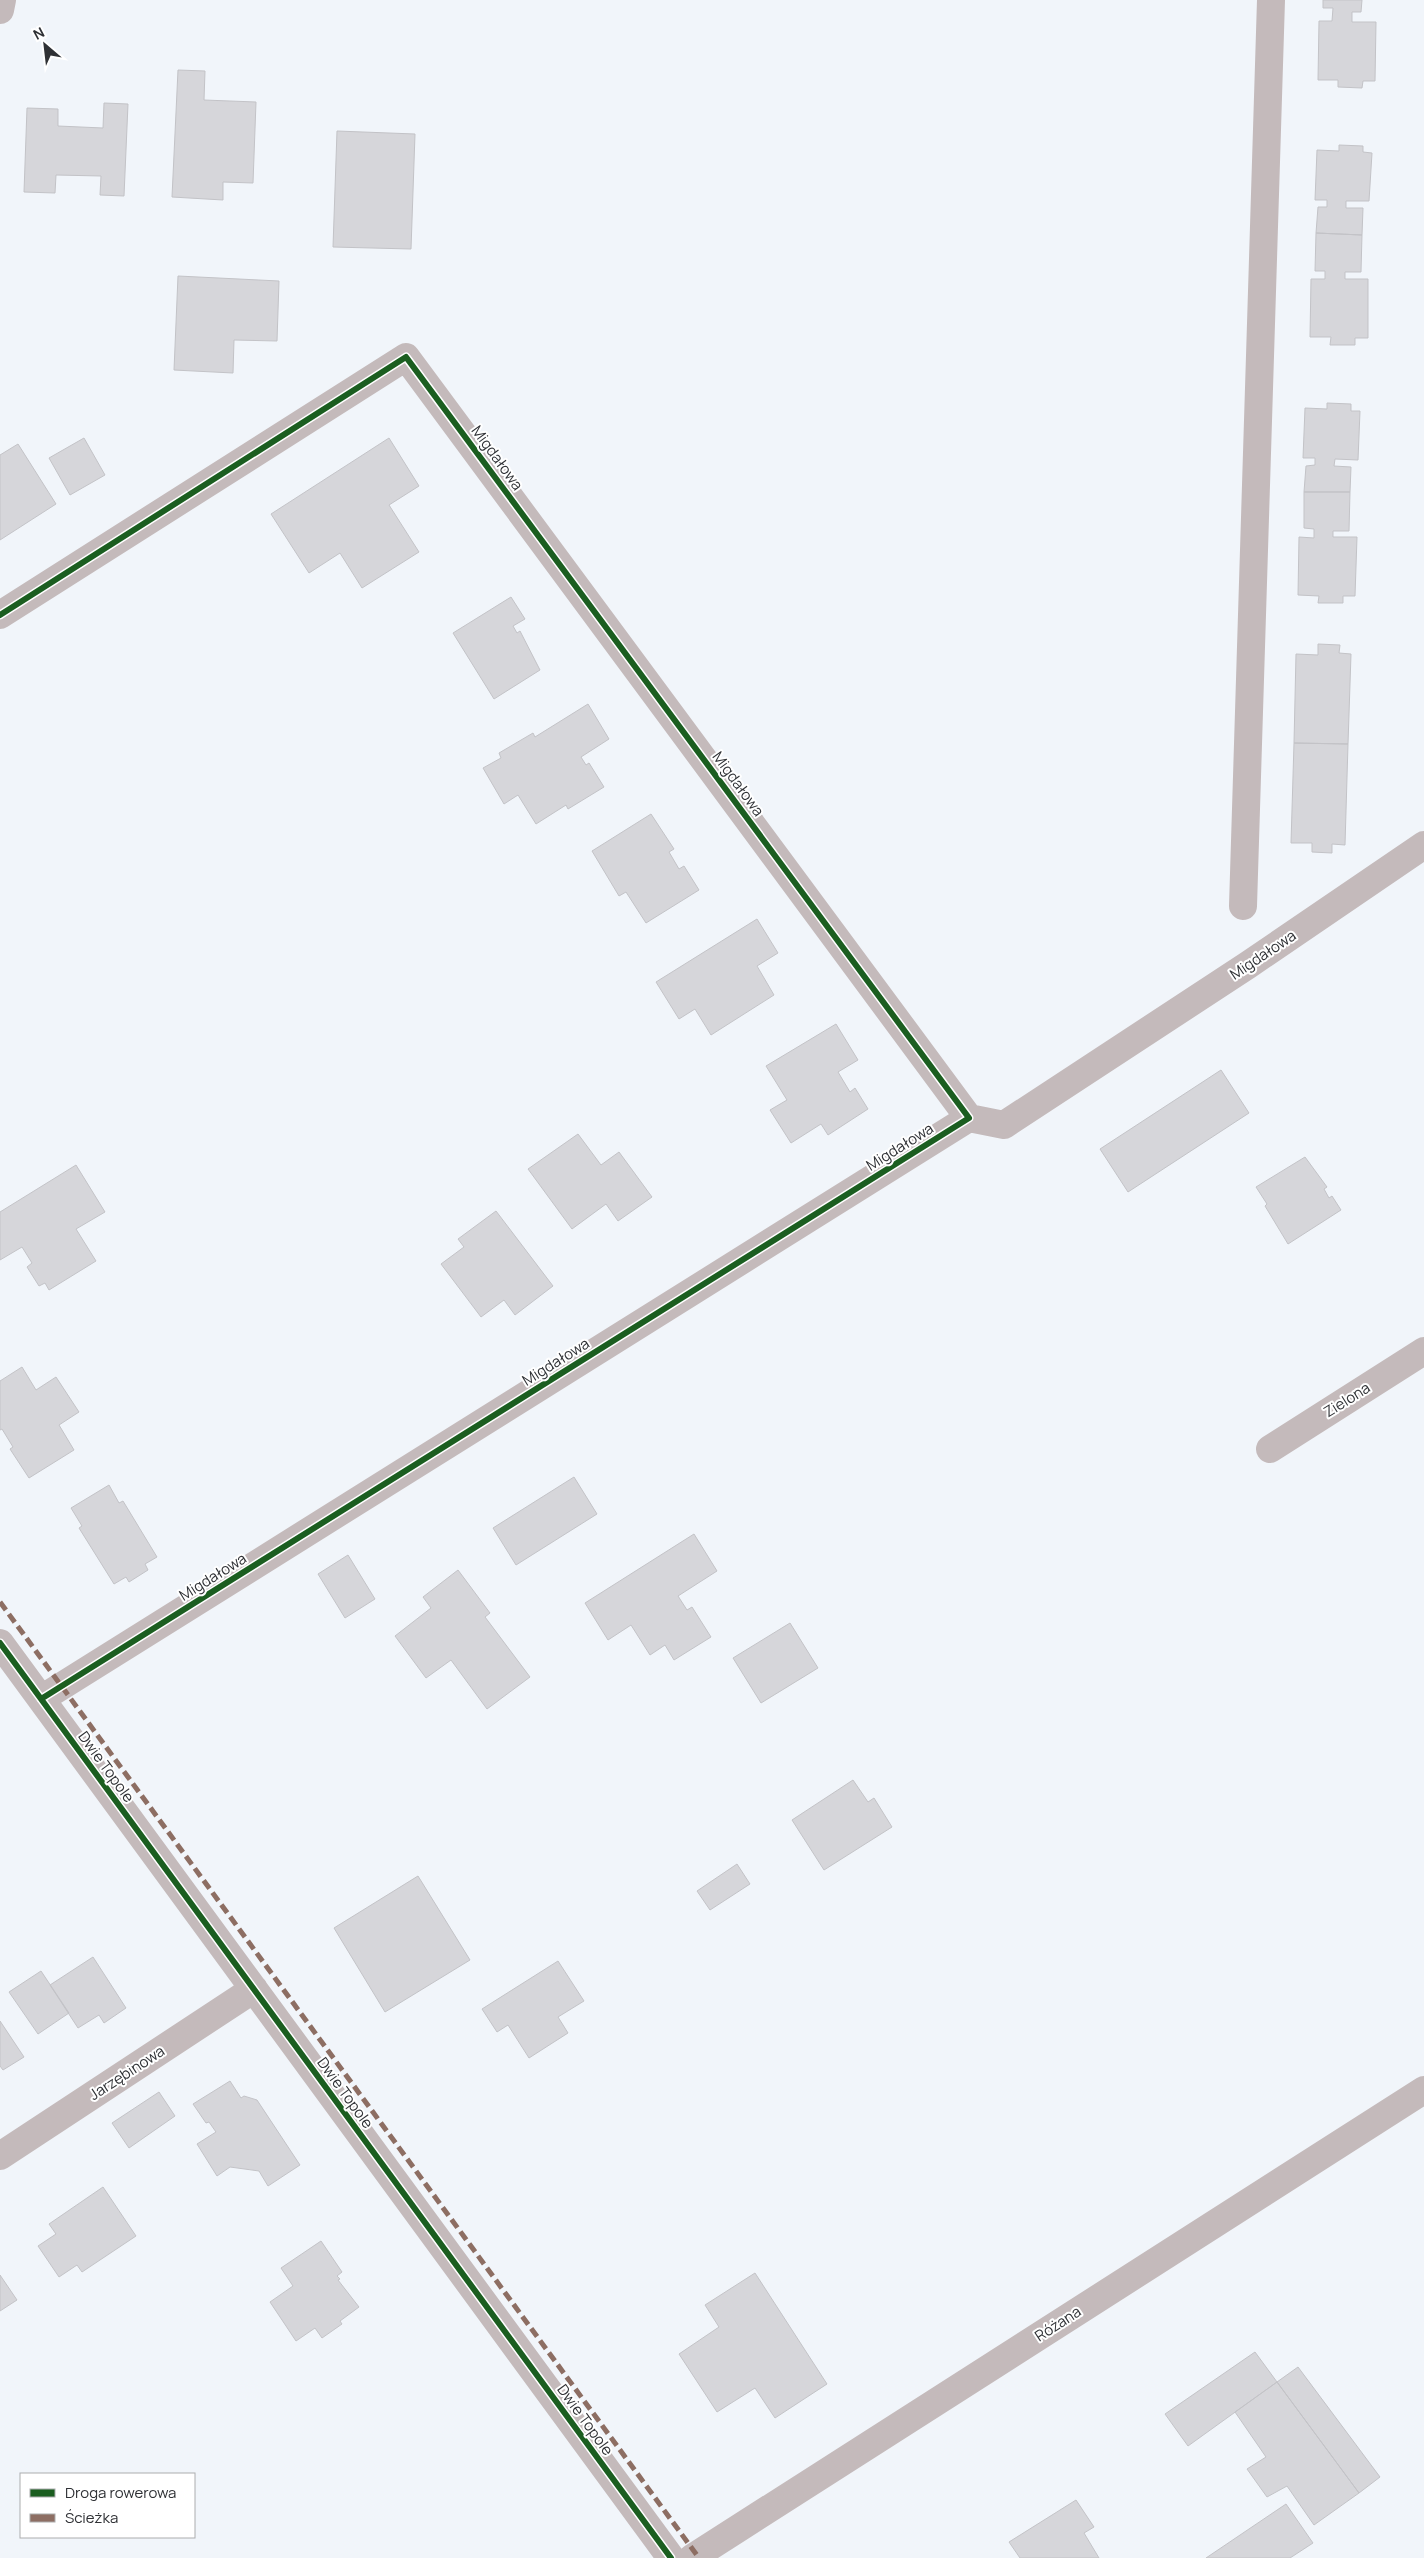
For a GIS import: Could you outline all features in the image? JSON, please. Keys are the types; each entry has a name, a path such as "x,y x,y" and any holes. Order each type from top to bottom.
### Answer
{"street":[{"path":"0,10 2,0"},
{"path":"1243,906 1271,0"},
{"name":"Migdałowa","path":"0,615 406,357 969,1118 1004,1125 1248,965 1424,845"},
{"name":"Migdałowa","path":"41,1699 969,1118"},
{"name":"Zielona","path":"1270,1449 1424,1351"},
{"name":"Dwie Topole","path":"1,1646 671,2558"},
{"name":"Jarzębinowa","path":"0,2156 254,1989"},
{"name":"Różana","path":"692,2558 1424,2090"}],"building":[{"path":"1323,0 1362,0 1361,12 1352,12 1352,22 1376,22 1375,81 1363,81 1362,88 1338,87 1338,80 1318,80 1319,21 1332,21 1333,8 1323,8"},
{"path":"178,70 205,71 204,100 256,102 253,183 223,182 223,200 172,197"},
{"path":"104,103 128,104 124,196 100,195 101,176 56,175 55,193 24,192 27,108 58,109 58,126 103,128"},
{"path":"337,131 415,134 411,249 333,247"},
{"path":"1339,145 1363,146 1363,152 1372,153 1369,201 1346,201 1346,208 1363,208 1362,235 1316,233 1318,207 1327,207 1327,200 1315,200 1317,150 1339,151"},
{"path":"1316,233 1362,235 1361,272 1345,272 1345,279 1368,279 1368,338 1355,338 1355,345 1330,345 1331,337 1310,337 1311,279 1325,279 1325,271 1315,271"},
{"path":"178,276 279,281 277,341 234,340 233,373 174,370"},
{"path":"1327,403 1351,404 1351,411 1360,411 1358,460 1335,459 1334,466 1351,467 1350,492 1304,492 1306,466 1315,465 1315,458 1303,458 1305,408 1327,409"},
{"path":"84,438 105,475 70,495 49,458"},
{"path":"389,438 419,486 389,505 419,552 362,588 340,553 309,573 271,514"},
{"path":"18,444 56,504 0,540 0,455"},
{"path":"1304,492 1350,492 1349,531 1333,531 1333,537 1357,537 1355,596 1343,596 1343,603 1318,603 1319,596 1298,595 1299,537 1314,538 1314,529 1304,528"},
{"path":"511,597 525,619 513,626 517,633 520,631 540,670 494,699 453,633"},
{"path":"1318,644 1340,645 1339,653 1351,654 1348,744 1294,743 1296,654 1318,655"},
{"path":"588,704 609,739 581,757 586,765 589,763 604,787 568,809 566,805 536,824 518,795 504,804 483,768 501,758 499,753 533,733 535,737"},
{"path":"1294,743 1348,744 1345,845 1332,844 1332,853 1312,852 1312,843 1291,843"},
{"path":"651,814 674,849 669,852 679,869 684,866 699,890 646,923 626,892 619,896 592,851"},
{"path":"757,919 778,953 757,966 774,995 711,1035 695,1009 679,1019 656,982"},
{"path":"836,1024 858,1060 838,1072 850,1092 855,1088 868,1109 828,1135 821,1124 791,1143 770,1110 787,1100 766,1066"},
{"path":"1221,1070 1249,1113 1128,1192 1100,1149"},
{"path":"578,1134 601,1165 619,1152 652,1197 618,1221 606,1204 572,1229 528,1169"},
{"path":"1305,1157 1327,1187 1324,1189 1329,1198 1332,1196 1341,1210 1288,1244 1256,1187"},
{"path":"76,1165 105,1212 76,1229 96,1261 49,1290 45,1283 39,1286 27,1267 32,1263 22,1247 0,1260 0,1212"},
{"path":"496,1211 553,1286 515,1315 504,1300 481,1317 441,1264 464,1247 458,1239"},
{"path":"22,1367 36,1390 56,1377 79,1412 59,1425 74,1450 29,1478 10,1449 13,1447 2,1429 0,1430 0,1381"},
{"path":"574,1477 597,1514 516,1565 493,1528"},
{"path":"109,1485 119,1503 123,1501 157,1557 145,1564 148,1570 129,1582 126,1577 114,1584 79,1528 82,1526 71,1508"},
{"path":"694,1534 717,1571 678,1596 687,1610 692,1607 711,1637 674,1660 665,1645 650,1655 631,1625 608,1640 585,1603"},
{"path":"348,1555 375,1599 345,1618 318,1574"},
{"path":"458,1570 490,1613 485,1617 530,1677 487,1709 451,1660 426,1678 395,1636 431,1608 423,1597"},
{"path":"790,1623 818,1668 761,1703 733,1658"},
{"path":"853,1780 868,1802 874,1798 892,1827 824,1870 792,1820"},
{"path":"737,1864 750,1884 710,1910 697,1891"},
{"path":"418,1876 470,1960 385,2012 334,1928"},
{"path":"93,1957 126,2008 104,2023 99,2015 78,2028 50,1985"},
{"path":"558,1961 584,2001 558,2017 568,2033 529,2058 508,2025 497,2032 482,2009"},
{"path":"41,1971 69,2013 38,2034 9,1992"},
{"path":"0,2021 24,2057 3,2070 0,2066"},
{"path":"230,2081 241,2098 244,2096 257,2100 300,2165 268,2186 259,2171 230,2167 217,2176 197,2144 216,2132 209,2122 206,2123 193,2104"},
{"path":"159,2092 175,2116 129,2148 112,2123"},
{"path":"103,2187 136,2236 82,2272 77,2265 59,2277 38,2246 56,2234 49,2224"},
{"path":"321,2241 342,2272 337,2276 340,2279 338,2280 359,2307 340,2321 342,2324 322,2338 315,2328 296,2341 270,2302 293,2286 281,2268"},
{"path":"755,2273 827,2384 775,2418 755,2388 717,2412 679,2354 719,2327 705,2305"},
{"path":"0,2275 17,2300 0,2311"},
{"path":"1255,2352 1277,2382 1188,2446 1165,2414"},
{"path":"1298,2367 1380,2477 1359,2493 1277,2382"},
{"path":"1277,2382 1359,2493 1314,2525 1287,2486 1267,2497 1247,2469 1266,2457 1235,2412"},
{"path":"1076,2500 1094,2527 1084,2533 1099,2558 1020,2558 1009,2542"},
{"path":"1286,2504 1313,2543 1290,2558 1206,2558"}],"marked path":[{"path":"0,1602 699,2558"}],"cycle path":[{"path":"0,615 406,357 969,1118 41,1699"},
{"path":"0,1643 671,2558"}]}
